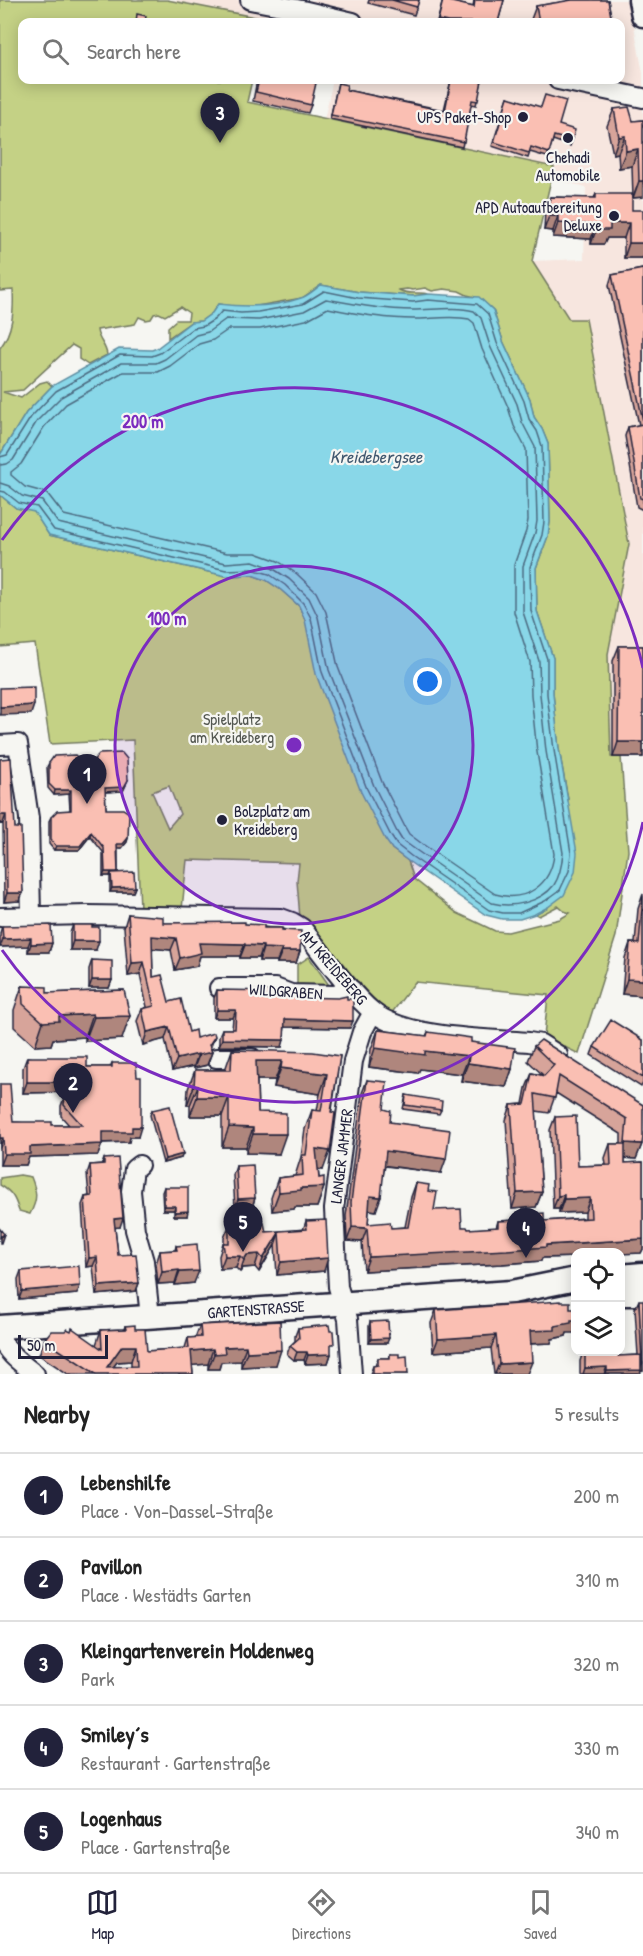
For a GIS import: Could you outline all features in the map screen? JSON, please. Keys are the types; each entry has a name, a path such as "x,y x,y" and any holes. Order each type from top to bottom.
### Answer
{"main road":[{"path":"640,0 643,15"},
{"path":"625,1276 643,1274"},
{"name":"GARTENSTRASSE","path":"512,1292 571,1280"},
{"name":"GARTENSTRASSE","path":"0,1327 512,1292 571,1295"},
{"path":"625,1294 643,1294"}],"street":[{"path":"250,0 336,18"},
{"path":"577,84 643,98"},
{"path":"0,745 18,744 29,818 31,916"},
{"name":"AM KREIDEBERG","path":"0,917 88,915 281,918 302,928 352,990 373,1012 394,1025 417,1030 541,1044 571,1065"},
{"name":"WILDGRABEN","path":"219,988 275,988 291,994 335,995 352,990"},
{"name":"LANGER JAMMER","path":"352,1374 348,1319 338,1287 334,1209 353,1061 362,1032 373,1012"},
{"path":"216,1058 268,1059"},
{"path":"332,1061 353,1061"},
{"path":"139,1165 134,1169 131,1191 135,1230 144,1261 150,1317"},
{"path":"0,1336 3,1344 14,1357 35,1374"}],"shaded area":[{"path":"167,0 629,0 643,73 643,757 611,758 608,654 629,544 586,319 569,319 532,261 584,259 586,187 552,179 554,167 324,120 332,84 625,84 625,18 261,18"}],"green space":[{"name":"Spielplatz am Kreideberg","path":"0,0 167,0 260,18 18,18 18,84 251,84 247,102 554,167 532,261 569,319 586,319 629,544 608,654 611,757 621,757 628,851 616,936 579,1054 544,1037 548,995 415,982 391,1014 371,1001 300,918 297,881 299,863 187,860 182,909 140,909 133,740 50,744 35,644 0,647 0,495 16,508 34,511 49,535 226,576 252,575 266,580 299,606 392,849 408,861 414,879 457,913 495,931 508,932 560,919 570,913 558,906 539,916 535,914 548,907 568,799 559,749 553,693 553,658 537,611 536,568 548,536 550,522 548,444 534,417 530,399 503,341 493,310 479,298 459,291 444,289 432,291 425,288 399,290 407,293 428,294 414,296 359,292 321,285 302,298 257,306 241,307 218,304 212,313 201,321 191,322 168,338 168,327 176,320 188,320 189,313 180,307 165,316 159,313 154,314 151,319 146,320 139,317 135,324 97,330 107,355 88,365 79,359 79,349 72,345 23,390 3,392 21,398 40,383 47,381 52,386 26,413 0,455 0,348 10,328 13,313 13,290 0,291","holes":["169,786 180,814 168,828 152,792"]},
{"path":"309,957 329,985 297,985 297,965"},
{"path":"20,1175 31,1177 34,1187 36,1195 30,1214 19,1211 12,1196 0,1185 0,1178"}],"water":[{"name":"Kreidebergsee","path":"321,285 359,292 479,297 493,310 503,341 530,399 534,417 548,444 550,522 548,536 536,568 537,611 553,658 553,693 559,749 577,853 575,872 564,895 548,907 520,919 502,919 486,915 392,849 361,792 316,674 305,620 299,606 281,590 266,580 252,575 226,576 49,535 34,512 16,508 0,495 0,455 26,413 52,386 119,349 152,350 157,348 191,322 201,321 212,313 218,304 271,305 304,297"}],"building":[{"path":"392,0 419,0 417,7"},
{"path":"443,0 474,7 475,0 504,0 499,18 438,18"},
{"path":"572,0 608,0 611,18 538,18 536,6"},
{"path":"137,14 146,16 146,18 136,18"},
{"path":"258,84 316,84 311,105 256,92"},
{"path":"338,84 347,85 346,90 445,111 450,84 481,84 478,101 472,100 464,142 331,115"},
{"path":"545,95 566,101 559,125 575,130 572,141 554,136 549,153 531,147 529,153 494,142 508,97 541,107"},
{"path":"629,107 633,121 643,120 643,181 639,181 638,149 626,151 625,136 619,137 614,109"},
{"path":"596,194 632,194 632,210 643,210 643,243 629,243 629,223 610,223 610,230 596,230 596,225 558,223 558,216 549,216 550,197 596,198"},
{"path":"643,269 643,421 612,275"},
{"path":"643,424 643,499 640,498 628,427"},
{"path":"619,646 643,646 643,742 618,742"},
{"path":"34,687 34,705 0,707 0,688"},
{"path":"122,753 127,759 128,780 124,787 105,788 106,809 123,809 129,813 128,838 123,844 117,844 118,872 105,872 104,848 91,832 80,846 56,846 51,840 51,817 57,811 71,810 71,790 55,790 49,784 49,763 54,756 75,755 88,766 99,754"},
{"path":"11,758 15,828 21,828 23,893 7,893 6,815 0,815 0,759"},
{"path":"134,872 135,887 112,888 111,873"},
{"path":"643,896 643,980 627,979 630,943 639,944"},
{"path":"128,914 163,917 163,923 245,922 245,924 264,925 264,928 301,931 300,951 282,951 282,949 245,944 199,943 201,953 180,958 176,938 152,936 153,977 162,975 169,1002 181,999 189,1032 195,1030 196,1038 214,1033 215,1036 209,1045 212,1052 177,1059 169,1027 147,1032 142,1009 154,1006 144,962 132,963"},
{"path":"51,925 52,943 31,944 31,938 3,939 2,926"},
{"path":"73,925 99,927 99,941 73,941"},
{"path":"92,960 112,961 112,980 92,980"},
{"path":"22,986 47,987 47,993 124,990 130,1016 94,1017 93,1014 59,1016 59,1021 43,1022 23,1004"},
{"path":"217,990 276,991 293,997 338,998 347,996 347,999 353,999 353,1021 285,1019 284,1040 222,1039 222,1029 235,1029 236,1010 217,1010"},
{"path":"611,1020 643,1040 643,1078 594,1047"},
{"path":"378,1030 427,1036 428,1032 471,1038 471,1042 515,1048 512,1069 468,1063 469,1056 425,1051 425,1055 375,1048"},
{"path":"541,1040 643,1105 642,1144 625,1143 627,1119 559,1076 555,1098 535,1094 542,1192 517,1193 511,1105 525,1104 532,1073 544,1076 554,1065 534,1046"},
{"path":"232,1050 313,1052 340,1056 331,1112 335,1113 330,1151 316,1149 319,1178 324,1177 324,1187 279,1192 278,1178 303,1175 302,1155 306,1155 312,1110 321,1111 327,1074 281,1068 282,1061 256,1061 258,1112 286,1113 286,1134 253,1134 253,1128 229,1127 229,1097 197,1097 198,1086 194,1086 195,1070 231,1070"},
{"path":"27,1057 87,1057 87,1067 112,1067 112,1063 136,1063 137,1077 141,1077 141,1127 132,1127 132,1132 102,1132 102,1144 30,1147 30,1154 4,1154 3,1138 0,1138 0,1084 10,1084 13,1122 82,1125 64,1105 65,1095 82,1082 27,1082"},
{"path":"367,1080 387,1082 384,1109 391,1111 390,1122 450,1130 446,1159 386,1151 381,1197 370,1196 368,1224 390,1222 391,1228 408,1227 416,1183 429,1185 428,1191 437,1192 434,1210 461,1209 462,1227 468,1229 498,1227 498,1221 520,1220 520,1215 544,1213 544,1221 591,1218 590,1198 564,1199 564,1195 558,1196 555,1117 576,1116 578,1166 611,1165 610,1144 625,1144 625,1163 643,1162 643,1239 546,1245 546,1247 507,1250 369,1257 367,1228 352,1227 351,1202"},
{"path":"406,1095 442,1101 441,1110 405,1105"},
{"path":"170,1106 183,1154 165,1159 152,1110"},
{"path":"118,1158 123,1218 114,1219 118,1255 136,1254 139,1283 99,1286 97,1257 89,1258 85,1197 92,1196 90,1165 104,1164 104,1159"},
{"path":"253,1165 255,1198 238,1199 236,1166"},
{"path":"164,1187 188,1187 188,1211 175,1212 175,1206 164,1206"},
{"path":"326,1220 328,1258 281,1262 279,1233 263,1259 259,1254 247,1255 244,1260 240,1256 225,1256 223,1243 229,1243 229,1226 264,1223 266,1232 307,1229 306,1221"},
{"path":"197,1244 199,1271 162,1272 160,1251 177,1250 176,1246"},
{"path":"79,1266 80,1286 22,1291 21,1271"},
{"path":"639,1300 643,1300 643,1363 642,1363"},
{"path":"561,1301 570,1302 571,1323 555,1326 555,1330 530,1331 532,1362 499,1364 496,1335 438,1339 436,1310"},
{"path":"280,1321 281,1350 247,1352 246,1346 224,1347 225,1353 214,1354 213,1349 191,1351 193,1374 96,1374 44,1340 51,1331 67,1329 71,1331 72,1328 102,1349 101,1330 126,1329 125,1326 135,1325 135,1329 145,1329 147,1351 189,1348 188,1338 201,1337 200,1325","holes":["122,1346 136,1346 137,1366 107,1367"]},
{"path":"388,1321 389,1338 371,1339 370,1322"},
{"path":"329,1325 330,1331 333,1331 334,1344 331,1344 331,1354 308,1355 307,1352 297,1352 290,1346 299,1338 298,1328"},
{"path":"390,1354 399,1354 399,1357 407,1356 408,1374 373,1374 373,1366 378,1365 378,1358 390,1358"},
{"path":"641,1355 641,1370 607,1371 607,1367 585,1368 585,1356"}],"place":[{"name":"UPS Paket-Shop","path":"523,117"},
{"name":"Chehadi Automobile","path":"568,138"},
{"name":"Kleingartenverein Moldenweg","path":"220,143"},
{"name":"APD Autoaufbereitung Deluxe","path":"614,216"},
{"name":"Lebenshilfe","path":"87,804"},
{"name":"Bolzplatz am Kreideberg","path":"222,820"},
{"name":"Pavillon","path":"73,1113"},
{"name":"Logenhaus","path":"243,1252"},
{"name":"Smiley´s","path":"526,1258"}]}
